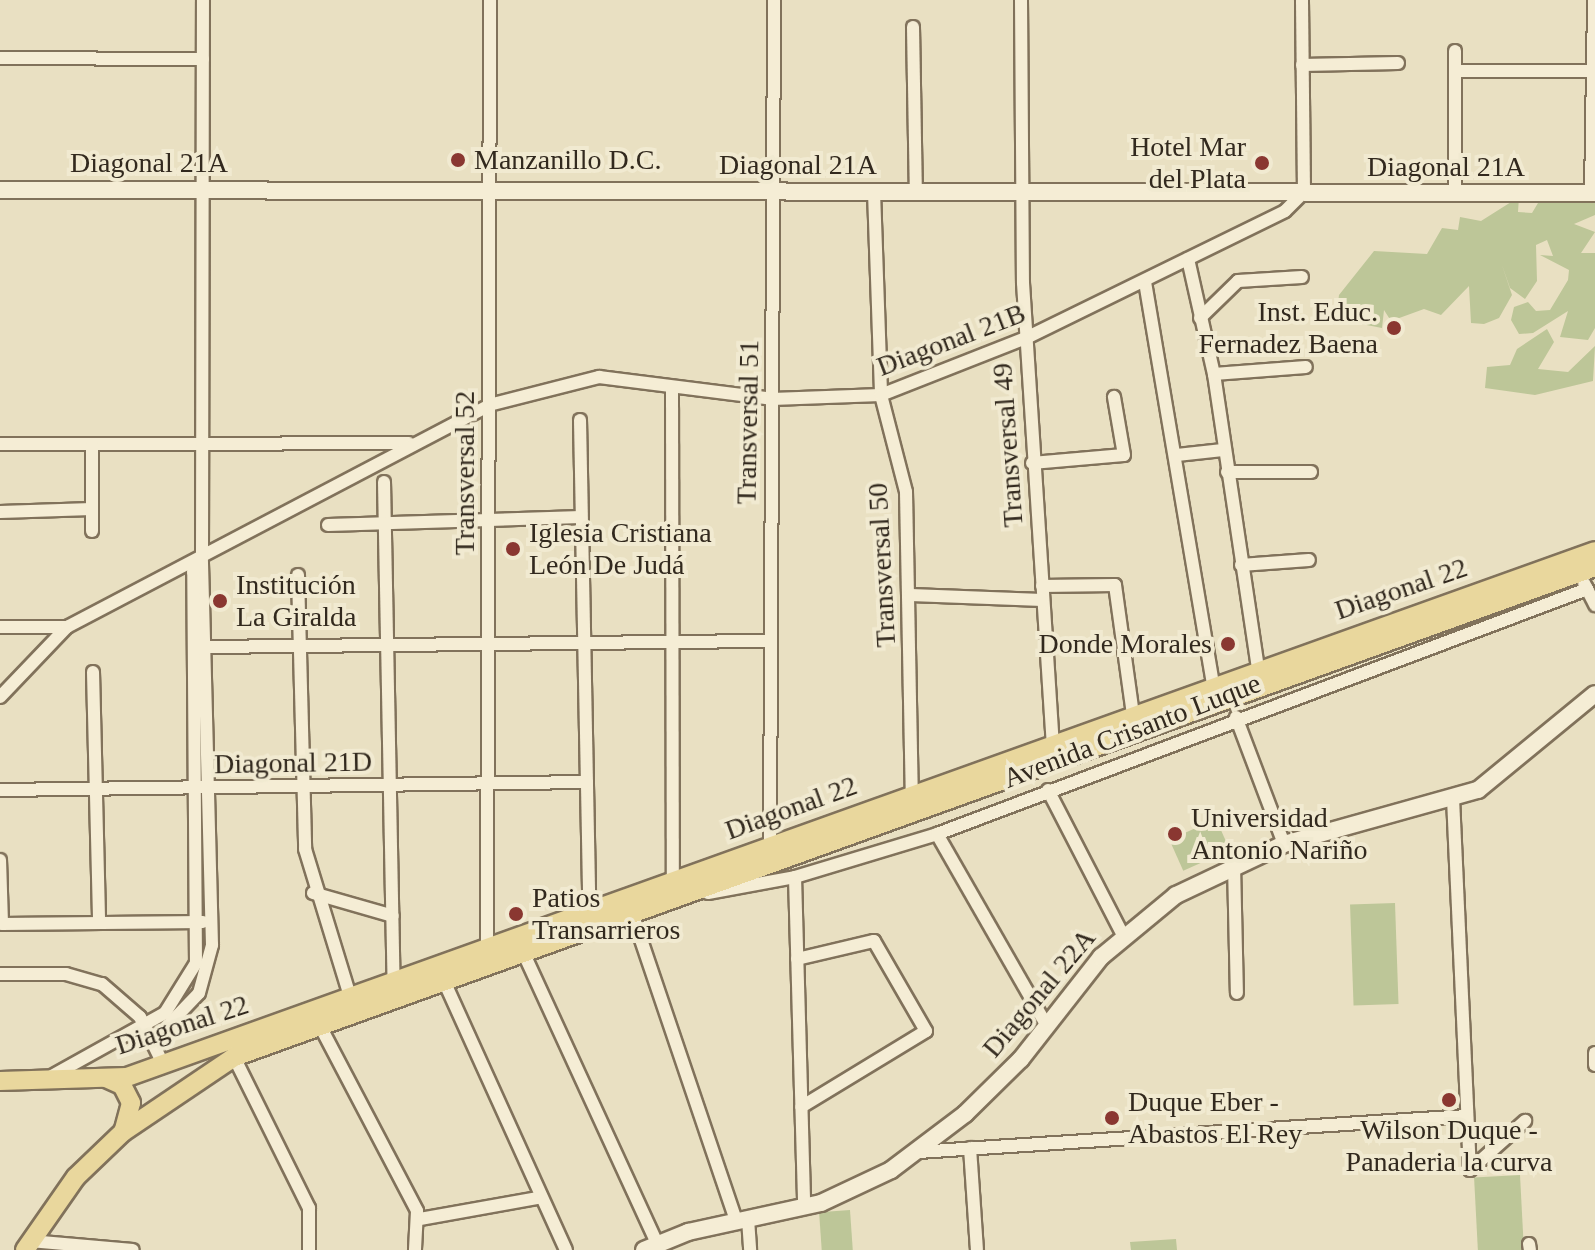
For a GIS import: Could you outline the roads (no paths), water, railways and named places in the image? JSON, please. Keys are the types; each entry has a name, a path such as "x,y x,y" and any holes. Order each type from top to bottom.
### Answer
{"main road":[{"name":"Diagonal 22","path":"0,1081 104,1077 163,1064 487,945 1595,551"},
{"name":"Diagonal 22","path":"28,1246 76,1177 123,1132 194,1080 234,1057 319,1024 689,897 1587,576"},
{"path":"163,1064 179,1079 194,1080"},
{"path":"104,1077 128,1093 123,1132"}],"street":[{"path":"153,1041 199,993 204,922 201,647 203,0"},
{"name":"Transversal 52","path":"487,945 490,0"},
{"name":"Transversal 51","path":"770,845 774,0"},
{"name":"Transversal 49","path":"1021,0 1021,192 1026,338 1053,744"},
{"path":"1302,0 1304,192"},
{"path":"1593,193 1594,0"},
{"path":"913,27 916,192"},
{"path":"1455,51 1455,194"},
{"path":"0,58 203,59"},
{"path":"1302,65 1398,63"},
{"path":"1456,71 1593,71"},
{"name":"Diagonal 21A","path":"0,190 490,188 775,192 1593,193"},
{"name":"Transversal 50","path":"874,192 881,395 906,492 912,794"},
{"name":"Diagonal 21B","path":"67,627 411,443 489,405 578,378 772,399 881,395 1026,338 1145,282 1285,211 1304,192"},
{"path":"1188,259 1214,374 1258,670"},
{"path":"1200,318 1238,281 1302,277"},
{"path":"1145,282 1177,455 1213,686"},
{"path":"1214,374 1306,367"},
{"path":"672,389 673,880"},
{"path":"1032,463 1124,455 1114,397"},
{"path":"580,420 589,910"},
{"path":"0,444 411,443"},
{"path":"92,444 92,531"},
{"path":"1177,455 1223,450"},
{"path":"1227,472 1311,472"},
{"path":"384,482 388,519 394,981"},
{"path":"0,512 92,509"},
{"path":"328,525 388,519 581,517"},
{"path":"1241,565 1309,560"},
{"path":"298,575 302,787 313,893 350,996"},
{"path":"1587,576 1595,605"},
{"name":"Avenida Crisanto Luque","path":"689,897 795,877 937,834 1587,576"},
{"path":"1042,586 1115,585 1133,715"},
{"path":"910,595 1043,600"},
{"path":"0,627 67,627"},
{"path":"0,697 67,627"},
{"path":"201,647 770,641"},
{"path":"93,672 99,923"},
{"name":"Diagonal 22A","path":"650,1247 742,1220 804,1208 918,1152 965,1114 1123,935 1234,865 1284,844 1453,798 1506,773 1595,694"},
{"path":"1236,717 1284,844"},
{"name":"Diagonal 21D","path":"0,790 587,782"},
{"path":"1048,790 1123,935"},
{"path":"1453,798 1470,1170 1525,1121"},
{"path":"937,834 1046,1024"},
{"path":"0,860 2,924 204,922"},
{"path":"1234,865 1237,993"},
{"path":"795,877 804,1208"},
{"path":"313,893 393,916"},
{"path":"633,916 750,1250"},
{"path":"44,1079 146,1025 191,978 204,922"},
{"path":"797,959 874,941 926,1031 801,1107"},
{"path":"524,954 650,1247"},
{"path":"0,974 90,979 116,993 146,1025 163,1064"},
{"path":"444,981 538,1198 566,1250"},
{"path":"319,1024 420,1219 415,1250"},
{"path":"1595,1053 1595,1065"},
{"path":"234,1057 309,1208 309,1250"},
{"path":"965,1114 957,1136 970,1148 977,1250"},
{"path":"918,1152 1467,1116"},
{"path":"420,1219 538,1198"},
{"path":"28,1246 133,1250"}],"place":[{"name":"Manzanillo D.C.","path":"458,160"},
{"name":"Hotel Mar del Plata","path":"1262,163"},
{"name":"Inst. Educ. Fernadez Baena","path":"1394,328"},
{"name":"Iglesia Cristiana León De Judá","path":"513,549"},
{"name":"Institución La Giralda","path":"220,601"},
{"name":"Donde Morales","path":"1228,644"},
{"name":"Universidad Antonio Nariño","path":"1175,834"},
{"name":"Patios Transarrieros","path":"516,914"},
{"name":"Wilson Duque - Panaderia la curva","path":"1449,1100"},
{"name":"Duque Eber - Abastos El Rey","path":"1112,1118"}]}
